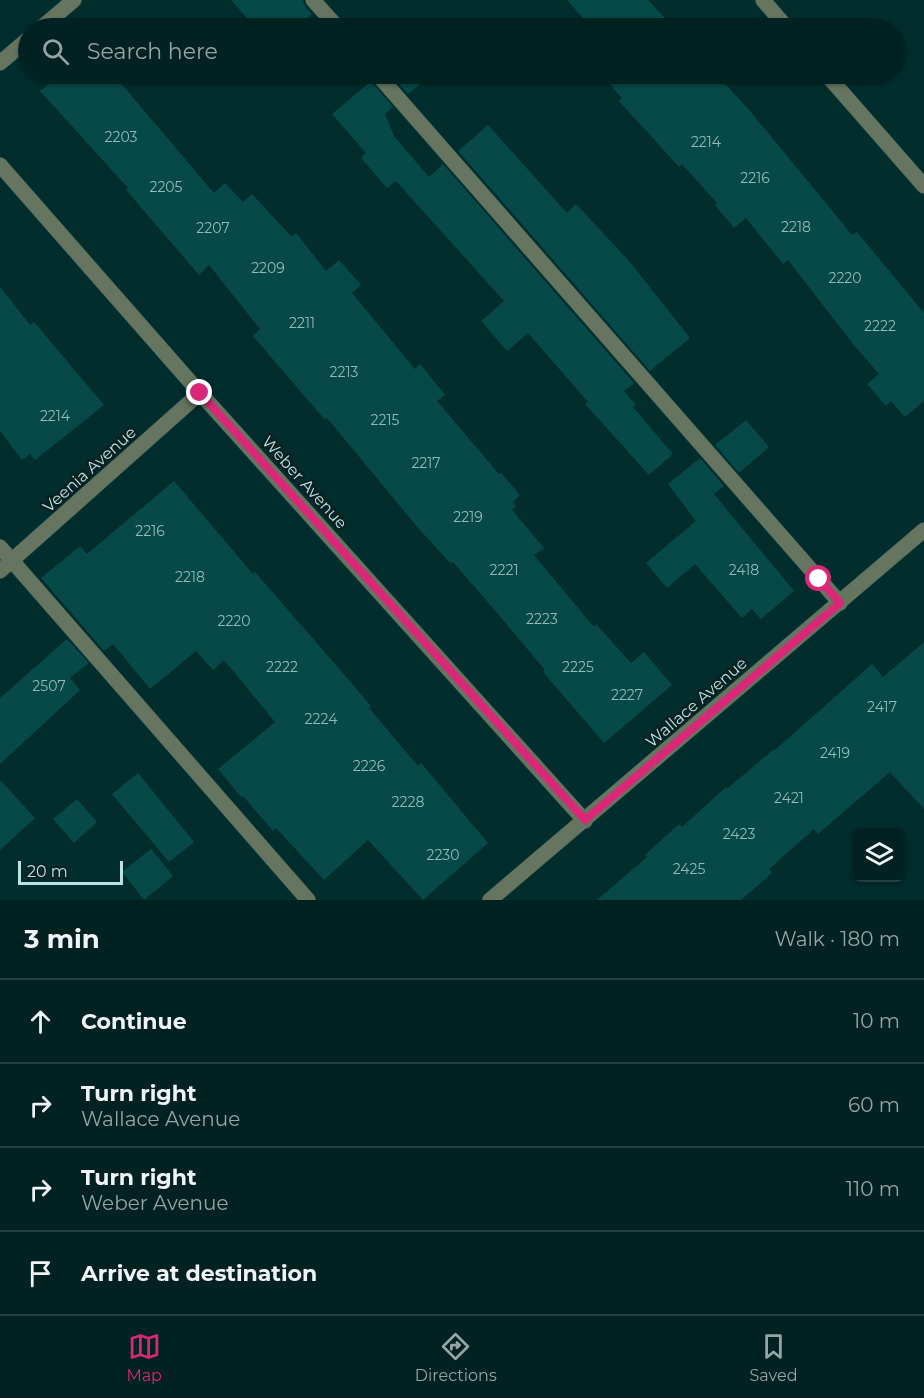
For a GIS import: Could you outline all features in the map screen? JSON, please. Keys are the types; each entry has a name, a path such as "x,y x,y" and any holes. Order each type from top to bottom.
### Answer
{"street":[{"path":"52,18 74,0"},
{"path":"313,0 329,18"},
{"path":"763,0 778,18"},
{"path":"0,63 18,48"},
{"path":"386,84 840,603"},
{"path":"835,84 924,186"},
{"name":"Weber Avenue","path":"0,165 200,393 585,820"},
{"name":"Veenia Avenue","path":"0,571 200,393"},
{"name":"Wallace Avenue","path":"490,900 924,530"},
{"path":"0,547 308,900"}],"building":[{"path":"231,0 303,0 312,14 307,18 247,18"},
{"path":"567,0 648,0 665,18 583,18"},
{"path":"48,84 121,84 214,193 225,183 243,202 252,194 291,236 296,233 326,271 339,260 361,285 352,293 415,369 420,364 445,395 437,401 499,474 501,473 520,495 513,502 516,506 512,510 544,548 534,555 594,627 596,624 631,663 644,652 672,685 604,743 543,672 545,670 493,608 453,562 451,564 419,529 327,418 325,420 253,336 260,329 209,265 199,275 126,190 128,188 40,91"},
{"path":"367,84 374,84 393,107 385,114 394,136 429,177 443,164 634,383 624,391 636,405 633,407 673,454 649,475 585,404 588,402 528,333 507,351 481,321 504,301 396,181 387,188 361,158 366,153 332,114"},
{"path":"399,84 420,84 408,94"},
{"path":"610,84 725,84 852,235 857,232 924,313 924,401 905,417 891,401 886,406 867,384 879,374 788,260 783,264 746,218 734,228 715,205 717,203 682,164 679,167 619,101 622,98"},
{"path":"488,125 567,213 576,204 629,261 690,338 650,371 458,151"},
{"path":"0,287 30,325 34,322 104,405 35,460 30,454 22,460 0,431"},
{"path":"746,420 769,447 739,473 715,445"},
{"path":"700,458 724,486 714,494 794,591 761,619 752,609 742,618 695,564 667,588 646,563 696,521 668,484"},
{"path":"174,481 253,574 255,572 342,672 418,766 421,763 488,843 423,900 368,840 324,880 276,828 273,831 243,796 241,797 218,769 275,722 224,660 213,670 196,651 150,689 113,644 104,651 41,578 80,546 87,554"},
{"path":"67,639 89,663 70,678 80,690 0,764 0,698"},
{"path":"924,642 924,809 890,772 818,834 814,829 769,869 772,873 741,900 597,900 647,857 645,855 679,824 682,827 726,787 728,788 775,750 872,664 883,677"},
{"path":"138,773 194,842 169,862 112,794"},
{"path":"0,780 35,818 0,850"},
{"path":"77,799 97,822 74,843 53,819"},
{"path":"151,849 173,876 144,900 122,872"}],"route":[{"path":"200,393 585,820 840,603 819,579"}]}
